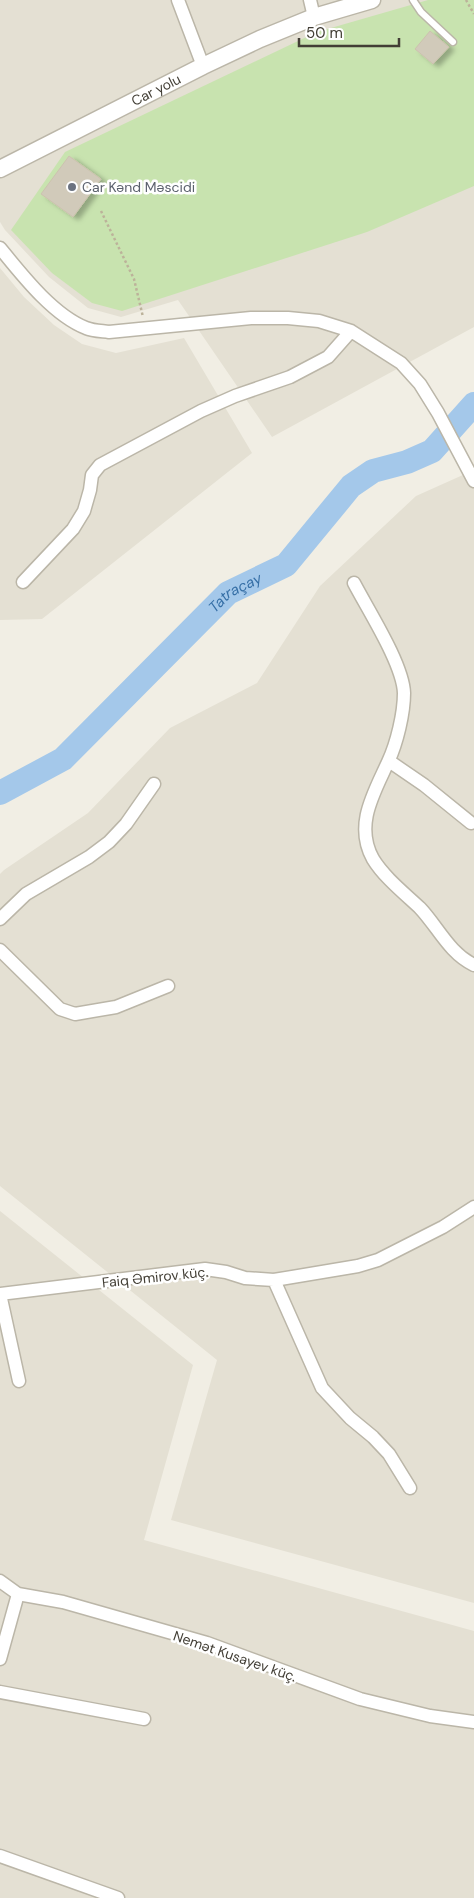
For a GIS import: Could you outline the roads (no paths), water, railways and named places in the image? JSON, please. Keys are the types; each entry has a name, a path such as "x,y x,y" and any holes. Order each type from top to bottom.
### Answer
{"street":[{"path":"178,0 203,66"},
{"path":"310,0 314,17"},
{"name":"Car yolu","path":"0,169 260,39 314,17 372,0"},
{"path":"0,248 50,304 70,320 87,329 102,331 251,318 279,318 319,321 351,331 401,363 420,384 438,413 474,481"},
{"path":"23,582 73,529 84,511 92,474 100,465 201,411 235,396 290,377 328,357 351,331"},
{"path":"354,583 401,672 404,692 401,720 389,761 369,803 365,832 368,848 374,860 385,874 426,915 448,946 474,965"},
{"path":"389,761 424,785 471,823"},
{"path":"0,919 26,894 89,857 109,842 126,824 154,784"},
{"path":"0,950 60,1009 75,1014 116,1006 168,986"},
{"name":"Faiq Əmirov küç.","path":"0,1294 205,1270 226,1272 245,1278 274,1280 358,1266 378,1260 443,1227 474,1207"},
{"path":"274,1280 322,1388 350,1418 373,1436 389,1454 410,1488"},
{"path":"0,1294 19,1382"},
{"name":"Nemət Kusayev küç.","path":"0,1581 18,1594 63,1602 207,1643 360,1699 430,1716 474,1722"},
{"path":"0,1658 18,1594"},
{"path":"0,1692 144,1718"},
{"path":"0,1856 118,1898"}],"lane":[{"path":"413,0 421,12 453,42"}],"waterway":[{"name":"Tatraçay","path":"0,793 63,759 228,593 286,565 351,486 373,471 407,462 432,451 474,404"}],"place":[{"name":"Car Kənd Məscidi","path":"72,187"}]}
